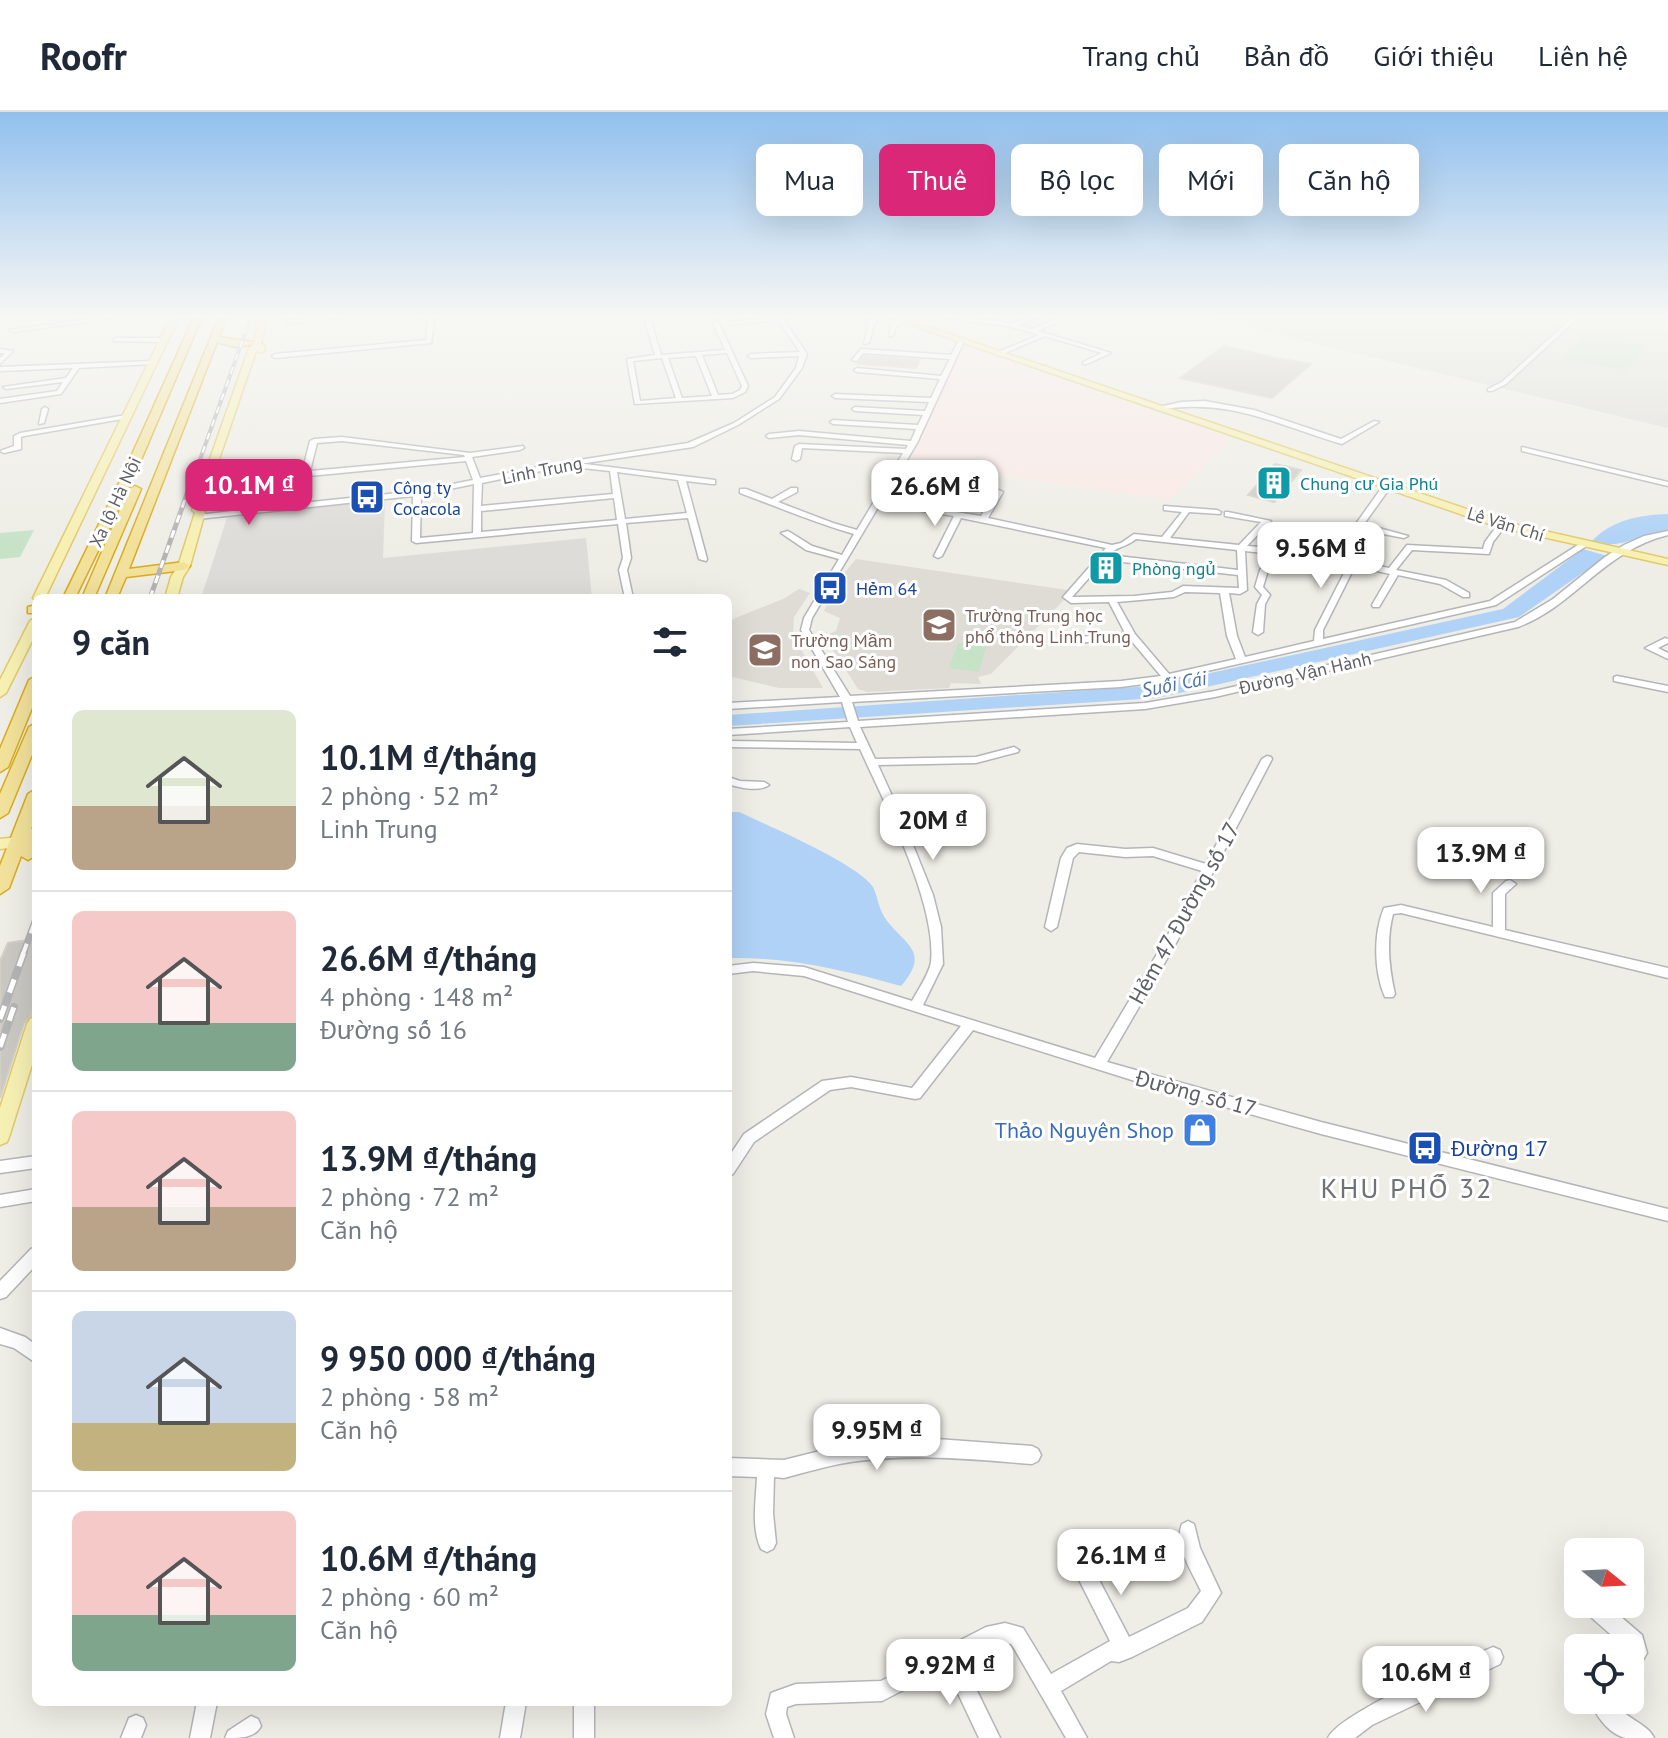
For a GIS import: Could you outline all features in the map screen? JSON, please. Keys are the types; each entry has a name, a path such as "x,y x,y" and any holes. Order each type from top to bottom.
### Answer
{"highway":[{"name":"Xa lộ Hà Nội","path":"71,594 165,393"},
{"name":"Xa lộ Hà Nội","path":"90,594 174,393"},
{"name":"Xa lộ Hà Nội","path":"114,594 126,574 196,393"},
{"path":"126,574 183,570"},
{"name":"Xa lộ Hà Nội","path":"124,594 126,574"},
{"path":"0,767 32,690"},
{"path":"1,809 32,737"},
{"path":"0,888 22,849 32,810"}],"main road":[{"path":"43,594 139,393"},
{"path":"50,594 141,393"},
{"path":"172,594 177,577 183,570 199,514 206,509 246,393"},
{"name":"Lê Văn Chí","path":"1113,393 1502,525 1668,562"},
{"path":"179,594 185,576 183,570"},
{"path":"0,693 5,671 32,616"},
{"path":"0,1137 32,1037"}],"street":[{"path":"0,401 59,393"},
{"path":"635,393 637,403 733,396 739,393"},
{"path":"677,393 680,400"},
{"path":"714,393 716,397"},
{"name":"Linh Trung","path":"199,514 417,493 566,464 662,452 711,437 781,393"},
{"path":"916,1006 937,964 935,927 927,895 847,701 805,630 808,618 911,447 938,393"},
{"path":"835,396 934,400"},
{"path":"1158,408 1172,404 1223,406 1287,422 1342,442 1376,422"},
{"path":"41,423 45,409"},
{"path":"855,409 928,413"},
{"path":"4,451 18,447 17,436 22,434 126,417"},
{"path":"833,422 921,427"},
{"path":"769,436 799,433 911,447"},
{"path":"297,506 314,441 342,439 469,457"},
{"path":"796,459 799,446 911,447"},
{"path":"306,474 469,457 520,448"},
{"path":"1525,449 1668,484"},
{"path":"469,457 478,483 477,535"},
{"path":"566,464 712,482"},
{"path":"613,469 627,557 623,570 628,594"},
{"path":"681,477 703,559"},
{"path":"1134,536 1278,552 1333,554 1341,551 1363,527 1388,485"},
{"path":"771,503 794,490"},
{"path":"743,491 859,533"},
{"path":"983,519 999,492"},
{"path":"417,493 416,541 690,515"},
{"path":"477,509 615,496"},
{"path":"878,501 959,514 1112,547 1124,545 1143,525"},
{"path":"1167,508 1217,512"},
{"path":"1165,538 1187,510"},
{"path":"938,556 959,514"},
{"path":"1112,547 1067,599 1112,600 1174,594 1183,589 1243,590 1241,548 1267,521 1228,514"},
{"path":"1376,605 1410,547 1486,552 1489,542 1502,525"},
{"path":"1363,527 1404,536"},
{"path":"1318,644 1319,630 1369,531 1363,527"},
{"path":"785,533 809,548 844,558"},
{"name":"Đường Vận Hành","path":"732,732 1145,706 1330,669 1518,624 1540,615 1635,541 1668,533"},
{"name":"Đường Vận Hành","path":"732,706 1121,684 1167,677 1493,603 1584,545"},
{"path":"1258,632 1266,595 1259,587 1264,570 1278,552"},
{"path":"1104,557 1243,573"},
{"path":"1353,563 1443,582 1466,595"},
{"path":"1224,590 1232,636 1242,661"},
{"path":"1112,600 1131,635 1167,677"},
{"path":"1067,641 1131,635"},
{"path":"1665,641 1650,648 1668,656"},
{"path":"1617,679 1668,689"},
{"path":"732,744 865,746"},
{"path":"873,762 976,760 1014,750"},
{"name":"Hẻm 47 Đường số 17","path":"1098,1065 1169,945 1267,759"},
{"path":"732,781 764,785"},
{"path":"1051,927 1067,858 1077,848 1125,853 1153,852 1209,869"},
{"path":"1499,933 1499,893 1510,884"},
{"path":"1389,994 1385,977 1384,926 1388,911 1401,909 1668,973"},
{"name":"Đường số 17","path":"732,970 753,967 804,972 1098,1065 1321,1128 1668,1215"},
{"path":"732,1164 749,1138 827,1085 851,1082 915,1094 971,1023"},
{"path":"0,1167 32,1163"},
{"path":"0,1201 32,1196"},
{"path":"0,1292 32,1258"},
{"path":"0,1336 19,1342 32,1352"},
{"path":"732,1467 784,1469 840,1455 899,1449 937,1448 1032,1455"},
{"path":"766,1469 764,1513 767,1543"},
{"path":"1048,1687 1109,1651 1125,1650 1195,1615 1212,1593 1191,1549 1188,1530"},
{"path":"1080,1564 1125,1650"},
{"path":"1607,1618 1626,1634"},
{"path":"784,1738 776,1714 778,1700 796,1694 882,1691 986,1637 1005,1633 1016,1635 1077,1738"},
{"path":"950,1656 990,1738"},
{"path":"1338,1738 1365,1718 1493,1657"},
{"path":"200,1738 206,1706"},
{"path":"510,1738 515,1706"},
{"path":"584,1706 584,1738"},
{"path":"1609,1714 1644,1738"}],"shaded area":[{"path":"939,393 1098,393 1232,439 1170,500 905,462"},
{"path":"1522,393 1668,393 1668,428"},
{"path":"385,499 383,558 586,538 592,594 202,594 228,515"},
{"name":"Trường Trung học phổ thông Linh Trung","path":"856,559 1068,590 1063,601 991,674 978,677 981,684 951,683 949,688 867,692 858,689 824,636 836,631 840,618 824,611 841,577"},
{"name":"Trường Mầm non Sao Sáng","path":"799,589 810,593 794,617 793,635 823,688 779,688 732,677 732,619 783,599"}],"green space":[{"path":"34,530 20,557 0,559 0,533"},
{"path":"958,643 986,647 979,672 949,668"}],"water":[{"path":"1668,514 1668,530 1621,543 1592,541 1608,528 1627,520"},
{"name":"Suối Cái","path":"1583,549 1607,556 1519,617 1157,698 732,726 732,715 1151,686 1503,609"},
{"path":"732,812 739,812 790,835 850,867 864,878 873,887 887,921 908,944 915,957 910,974 901,986 816,966 732,958"}],"building":[{"path":"1248,393 1278,393 1272,398"},
{"name":"Chung cư Gia Phú","path":"1275,464 1301,470 1274,502 1248,495"},
{"path":"32,940 32,1013 24,1023 0,1098 0,961 8,943"}],"railway":[{"path":"193,479 224,393"},
{"path":"151,594 193,477"},
{"path":"23,954 32,930"},
{"path":"0,1019 24,952"},
{"path":"0,1047 14,1007"}],"place":[{"name":"Chung cư Gia Phú","path":"1274,483"},
{"name":"Công ty Cocacola","path":"367,497"},
{"name":"Phòng ngủ","path":"1106,568"},
{"name":"Hẻm 64","path":"830,588"},
{"name":"Trường Trung học phổ thông Linh Trung","path":"939,625"},
{"name":"Trường Mầm non Sao Sáng","path":"765,650"},
{"name":"Thảo Nguyên Shop","path":"1200,1130"},
{"name":"Đường 17","path":"1425,1148"}],"district":[{"name":"KHU PHỐ 32","path":"1407,1187"}]}
